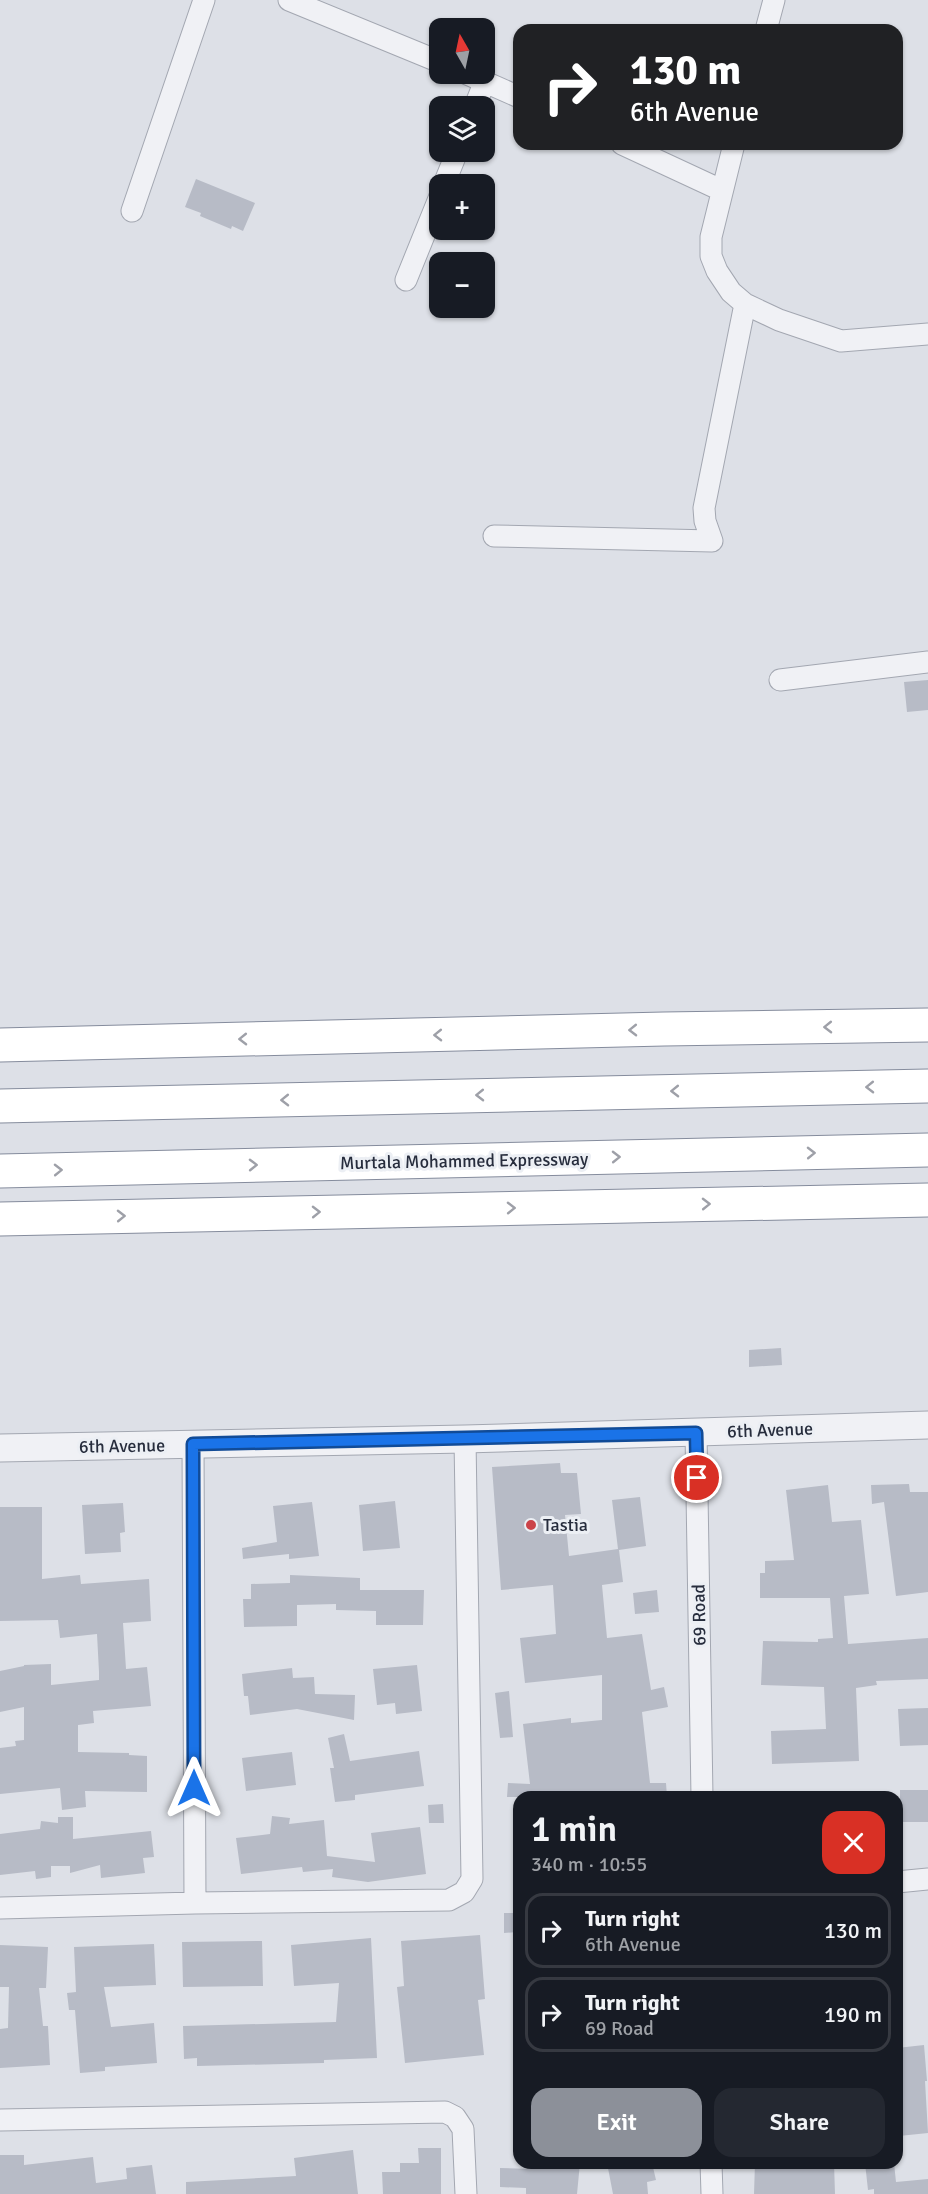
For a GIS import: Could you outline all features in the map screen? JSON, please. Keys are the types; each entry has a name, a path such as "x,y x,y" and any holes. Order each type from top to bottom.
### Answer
{"highway":[{"path":"0,1045 928,1025"},
{"path":"0,1106 928,1086"},
{"name":"Murtala Mohammed Expressway","path":"0,1171 928,1150"},
{"path":"0,1219 928,1200"},
{"path":"858,1201 928,1215"}],"street":[{"path":"132,211 204,0"},
{"path":"289,0 429,57"},
{"path":"768,24 774,0"},
{"path":"491,84 513,94"},
{"path":"635,150 721,190"},
{"path":"732,150 711,237 711,256 730,292 745,304 779,320 841,341 928,334"},
{"path":"406,280 429,223"},
{"path":"494,536 712,541 705,521 704,508 745,304"},
{"path":"780,680 928,662"},
{"name":"6th Avenue","path":"0,1448 465,1439 928,1425"},
{"name":"69 Road","path":"696,1433 702,1791"},
{"path":"0,1908 449,1900 464,1892 472,1879 465,1439"},
{"path":"193,1444 195,1903"},
{"path":"903,1881 928,1879"},
{"path":"0,2120 445,2112 455,2117 463,2128 466,2194"},
{"path":"711,2169 712,2194"}],"building":[{"path":"196,179 255,203 243,231 232,226 231,229 185,207"},
{"path":"928,680 928,710 907,712 904,682"},
{"path":"781,1348 782,1365 749,1367 749,1350"},
{"path":"560,1463 561,1473 577,1473 581,1514 565,1515 569,1556 618,1549 612,1500 640,1497 646,1546 619,1550 623,1582 602,1585 607,1638 642,1634 651,1690 664,1687 668,1707 642,1712 650,1783 666,1783 667,1791 513,1791 513,1797 507,1797 508,1783 530,1784 523,1724 571,1718 571,1723 602,1720 602,1675 525,1683 520,1638 556,1634 553,1585 501,1590 492,1467"},
{"path":"909,1484 910,1492 928,1492 928,1592 896,1596 884,1502 872,1504 871,1485"},
{"path":"828,1485 832,1522 861,1520 869,1594 844,1596 848,1644 928,1638 928,1679 876,1681 877,1685 856,1688 859,1761 772,1764 771,1731 826,1729 824,1687 761,1685 763,1641 818,1642 818,1639 833,1638 830,1598 760,1598 760,1573 765,1573 765,1561 794,1560 786,1490"},
{"path":"395,1501 400,1548 363,1551 359,1505"},
{"path":"312,1502 319,1556 289,1559 289,1554 243,1559 242,1548 277,1542 273,1506"},
{"path":"123,1503 125,1532 120,1533 121,1552 85,1554 82,1505"},
{"path":"0,1507 42,1507 42,1579 80,1575 81,1584 149,1579 151,1621 123,1623 126,1669 147,1667 151,1706 93,1711 94,1723 78,1725 78,1752 129,1753 129,1755 147,1756 147,1792 85,1791 86,1807 62,1810 60,1788 0,1794 0,1748 16,1746 15,1741 24,1740 24,1707 0,1712 0,1671 24,1665 51,1664 51,1685 99,1680 99,1672 97,1634 60,1638 58,1620 0,1621"},
{"path":"290,1575 360,1578 360,1590 424,1590 423,1625 376,1625 376,1611 336,1610 336,1604 297,1605 297,1626 244,1627 243,1599 251,1599 251,1584 290,1583"},
{"path":"657,1590 659,1612 635,1614 633,1593"},
{"path":"417,1665 422,1711 396,1714 395,1703 377,1705 373,1669"},
{"path":"292,1668 293,1678 314,1677 315,1694 355,1695 354,1720 297,1709 250,1715 248,1696 244,1696 242,1674"},
{"path":"509,1691 513,1737 500,1738 495,1693"},
{"path":"928,1708 928,1745 900,1746 898,1709"},
{"path":"344,1734 350,1761 419,1751 424,1786 355,1795 355,1800 335,1802 330,1768 334,1768 328,1738"},
{"path":"292,1752 296,1785 246,1791 242,1758"},
{"path":"928,1790 928,1822 903,1822 903,1791 900,1791"},
{"path":"443,1804 444,1823 429,1823 428,1805"},
{"path":"272,1816 290,1818 289,1824 324,1820 327,1856 375,1862 371,1833 420,1827 426,1874 368,1882 332,1877 333,1869 303,1872 302,1867 241,1874 236,1838 270,1834"},
{"path":"58,1817 73,1817 73,1839 151,1831 154,1857 143,1858 145,1873 101,1878 100,1865 70,1873 70,1866 51,1866 51,1877 36,1879 35,1871 0,1875 0,1834 40,1829 41,1821 58,1823"},
{"path":"504,1913 513,1913 513,1932 504,1933"},
{"path":"480,1935 485,1999 478,2000 484,2055 405,2063 397,1987 404,1986 401,1941"},
{"path":"371,1938 377,2058 324,2060 324,2063 197,2066 197,2058 184,2059 183,2026 336,2022 339,1983 294,1986 291,1945"},
{"path":"262,1941 263,1986 183,1987 182,1942"},
{"path":"154,1944 156,1985 104,1987 111,2027 154,2023 157,2063 105,2067 105,2071 80,2073 75,2010 69,2010 67,1993 76,1992 74,1947"},
{"path":"0,1945 48,1947 46,1988 39,1988 43,2026 48,2026 50,2065 0,2068 0,2029 8,2028 9,1987 0,1987"},
{"path":"924,2045 928,2133 903,2136 903,2047"},
{"path":"418,2148 441,2148 441,2194 383,2194 382,2172 400,2172 400,2163 419,2163"},
{"path":"353,2150 358,2194 186,2194 186,2182 296,2176 294,2158"},
{"path":"0,2155 24,2155 24,2165 93,2157 96,2183 127,2179 126,2168 152,2165 156,2194 0,2194"},
{"path":"500,2168 579,2169 577,2194 526,2194 526,2188 500,2187"},
{"path":"608,2169 653,2169 656,2180 647,2182 648,2194 613,2194"},
{"path":"755,2169 834,2169 835,2194 754,2194"},
{"path":"866,2169 895,2169 896,2182 928,2179 928,2194 874,2194 874,2189 868,2190"}],"place":[{"name":"Tastia","path":"531,1525"}],"route":[{"path":"194,1788 193,1444 696,1433 697,1478"}]}
